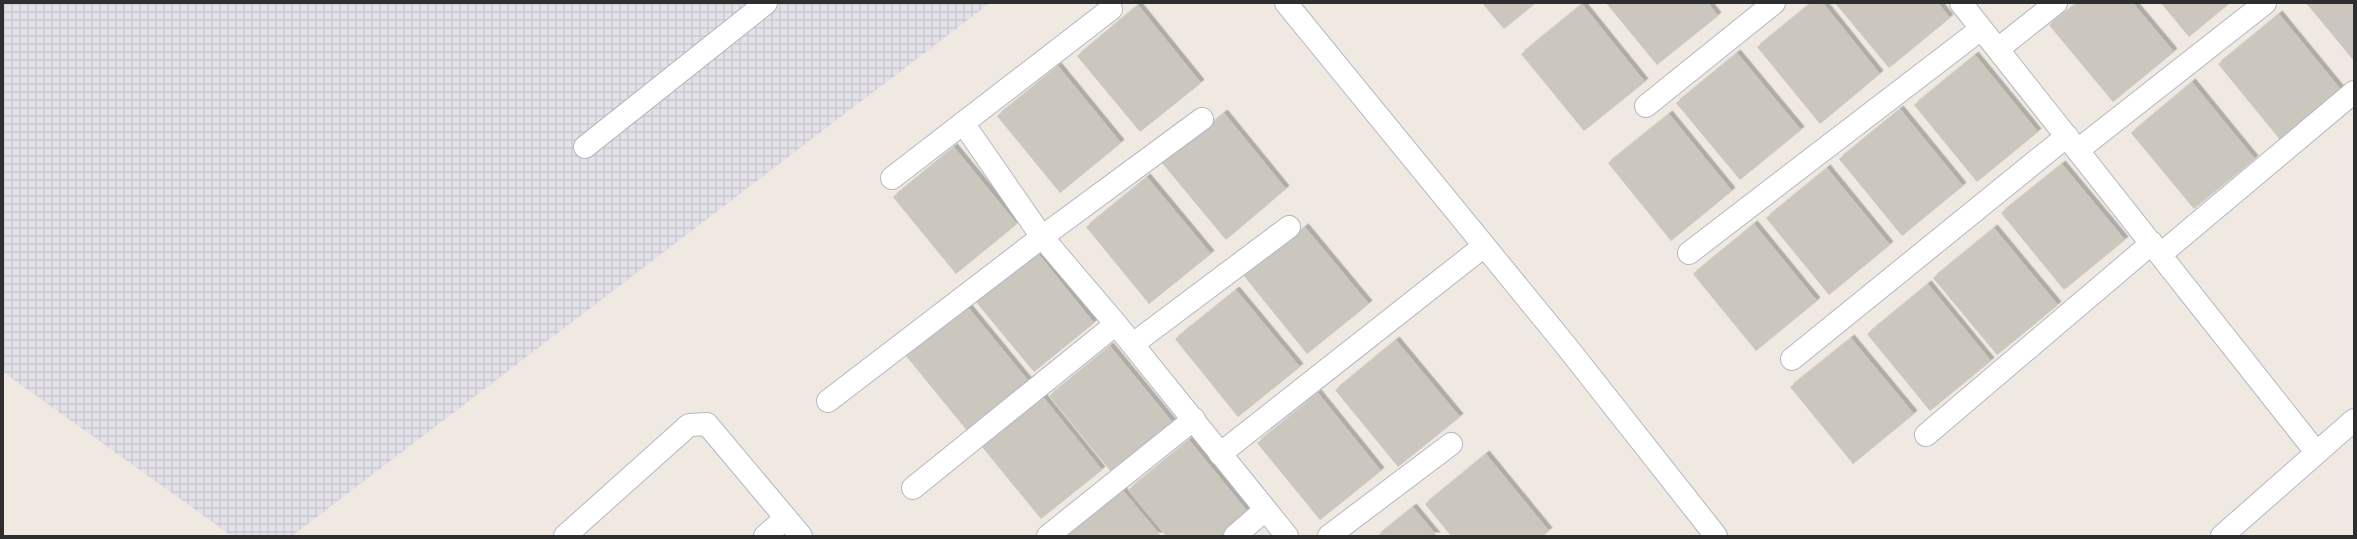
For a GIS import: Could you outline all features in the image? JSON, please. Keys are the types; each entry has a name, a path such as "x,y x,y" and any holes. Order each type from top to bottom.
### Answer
{"street":[{"path":"585,147 766,3"},
{"path":"1286,3 1567,347 1716,536"},
{"path":"1646,106 1774,3"},
{"path":"1961,3 2316,452"},
{"path":"1998,49 2056,3"},
{"path":"1792,359 2072,143 2265,3"},
{"path":"892,178 1112,9"},
{"path":"1690,254 1982,29"},
{"path":"1926,435 2354,92"},
{"path":"828,402 1042,236 1202,120"},
{"path":"963,123 1042,236 1133,344 1287,536"},
{"path":"1133,344 1289,227"},
{"path":"1220,454 1484,246"},
{"path":"913,488 1116,324"},
{"path":"1048,536 1194,419"},
{"path":"2222,536 2354,420"},
{"path":"565,536 689,425 707,424 801,536"},
{"path":"1329,536 1451,444"},
{"path":"1234,536 1265,510"},
{"path":"765,536 786,518"}],"shaded area":[{"path":"3,3 990,3 292,536 232,536 3,372"}],"building":[{"path":"1482,3 1536,3 1504,29"},
{"path":"1606,3 1708,3 1718,16 1657,65"},
{"path":"1811,3 1823,3 1880,74 1820,124 1757,47"},
{"path":"1835,3 1938,3 1950,18 1889,68"},
{"path":"2077,3 2133,3 2174,52 2113,102 2049,25"},
{"path":"2161,3 2230,3 2189,37"},
{"path":"2306,3 2354,3 2354,61"},
{"path":"1582,4 1645,82 1584,131 1521,54"},
{"path":"1138,5 1201,83 1140,132 1077,56"},
{"path":"2279,14 2342,91 2281,141 2218,64"},
{"path":"1737,53 1801,130 1740,180 1676,103"},
{"path":"1975,55 2038,132 1977,182 1914,105"},
{"path":"1058,66 1121,143 1060,193 997,116"},
{"path":"2192,82 2255,159 2194,209 2131,133"},
{"path":"1900,109 1963,186 1902,236 1839,159"},
{"path":"1224,113 1286,189 1226,240 1162,163"},
{"path":"1669,114 1732,191 1671,241 1608,163"},
{"path":"954,147 1017,224 956,274 893,197"},
{"path":"2062,164 2125,240 2064,290 2001,213"},
{"path":"1827,168 1890,245 1829,295 1766,218"},
{"path":"1147,177 1211,254 1149,304 1086,227"},
{"path":"1754,224 1817,301 1756,351 1693,274"},
{"path":"1305,227 1369,304 1307,354 1244,276"},
{"path":"1994,228 2058,305 1997,355 1933,278"},
{"path":"1032,246 1094,323 1034,372 971,296"},
{"path":"1928,284 1991,361 1930,411 1867,334"},
{"path":"1236,290 1300,367 1238,417 1175,339"},
{"path":"967,306 1030,383 969,433 906,356"},
{"path":"1851,338 1914,414 1853,464 1790,387"},
{"path":"1396,340 1460,417 1398,467 1335,390"},
{"path":"1110,346 1173,423 1112,473 1049,396"},
{"path":"1039,392 1102,470 1041,519 978,442"},
{"path":"1318,393 1381,471 1320,520 1257,443"},
{"path":"1189,440 1252,517 1229,536 1166,536 1128,490"},
{"path":"1486,454 1549,531 1543,536 1451,536 1425,504"},
{"path":"1120,487 1161,536 1060,536"},
{"path":"1413,507 1437,536 1377,536"}]}
